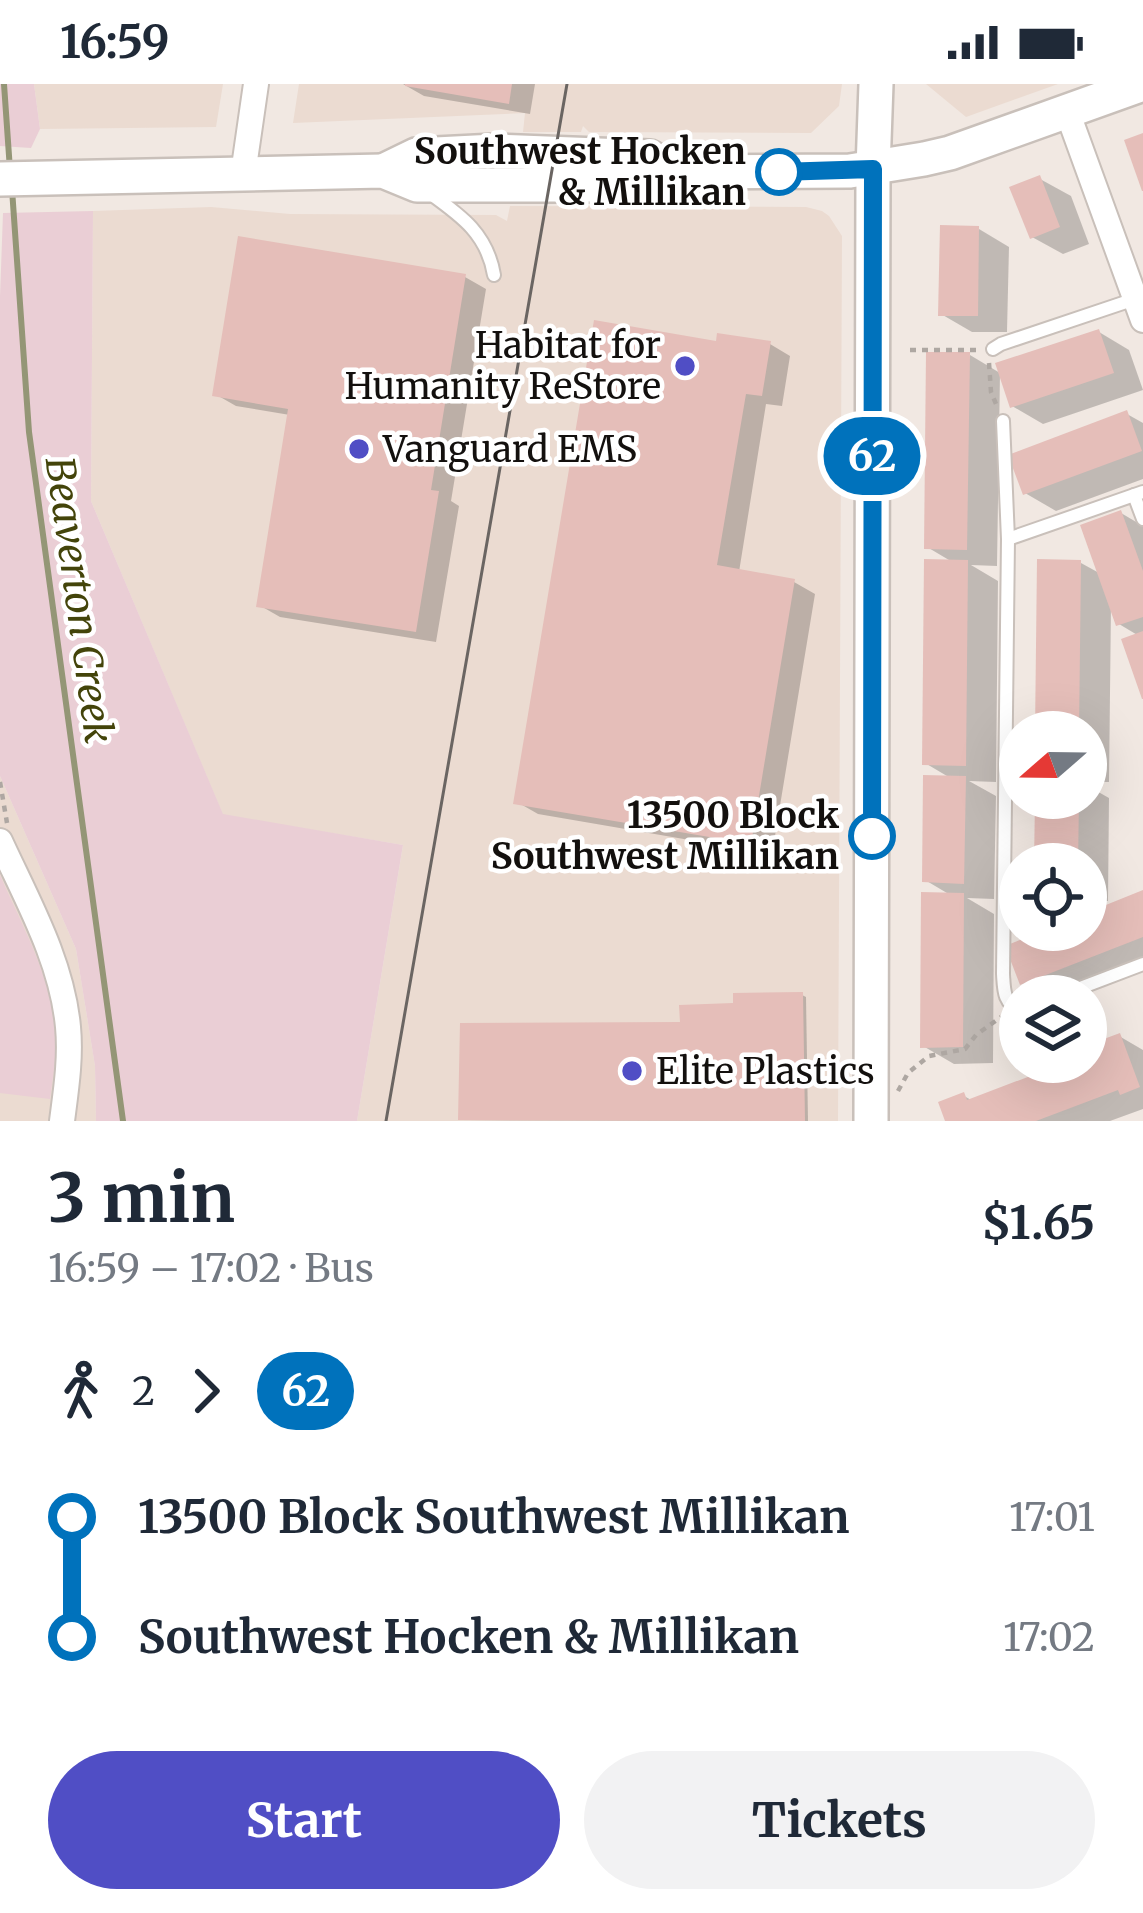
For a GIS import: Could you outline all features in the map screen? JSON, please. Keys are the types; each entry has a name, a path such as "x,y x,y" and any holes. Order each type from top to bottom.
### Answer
{"street":[{"path":"243,174 256,84"},
{"path":"871,1121 876,84"},
{"path":"0,178 382,171 417,184 643,185 675,172 873,169 950,153 1143,84"},
{"path":"1067,111 1139,310"},
{"path":"382,171 416,155 519,152 650,157 675,172"},
{"path":"0,841 62,988 69,1051 62,1121"}],"lane":[{"path":"417,184 468,221 486,247 494,274"},
{"path":"993,350 1001,344 1139,310"},
{"path":"1003,421 1008,539 1003,975"},
{"path":"1008,539 1139,494 1143,519"},
{"path":"1107,978 1143,964"}],"path":[{"path":"910,350 993,350 988,369 1003,421"},
{"path":"896,1096 908,1073 929,1056 964,1049 999,1020"}],"shaded area":[{"path":"0,84 34,84 40,129 31,148 0,146"},
{"path":"34,84 223,84 216,127 40,129"},
{"path":"299,84 842,84 839,106 811,133 589,132 583,126 581,132 523,132 525,113 293,123"},
{"path":"926,84 1058,84 966,117"},
{"path":"510,206 806,207 829,216 842,236 838,1121 357,1121 403,845 223,815 91,501 93,211 211,207 290,214 496,215 507,221"},
{"path":"93,211 91,501 223,814 403,845 357,1121 96,1121 95,1066 76,949 0,776 3,213"},
{"path":"0,776 76,949 95,1066 96,1121 0,1121"},
{"path":"0,875 35,952 53,1012 50,1099 0,1093"}],"building":[{"path":"405,84 512,84 509,104"},
{"path":"1143,133 1143,191 1142,191 1124,140"},
{"path":"1040,175 1060,227 1030,239 1009,187"},
{"path":"940,225 979,226 978,316 938,316"},
{"name":"Vanguard EMS","path":"238,236 466,274 431,490 439,491 416,632 256,607 288,409 212,396"},
{"path":"594,320 716,341 717,333 771,341 762,396 746,394 717,565 795,579 751,844 513,804"},
{"path":"1099,329 1114,373 1010,408 995,363"},
{"path":"926,352 970,352 967,550 924,549"},
{"path":"1127,410 1142,451 1023,495 1008,455"},
{"path":"1121,510 1143,571 1143,617 1116,626 1080,525"},
{"path":"924,559 968,560 966,766 922,765"},
{"path":"1037,559 1081,560 1079,711 1035,711"},
{"path":"1143,631 1143,699 1142,699 1121,639"},
{"path":"923,775 966,776 964,884 922,882"},
{"path":"1035,819 1079,819 1078,843 1034,843"},
{"path":"1143,890 1143,937 1046,975 1016,975 1007,951 1107,951 1107,905"},
{"path":"921,892 964,893 963,1047 920,1048"},
{"name":"Elite Plastics","path":"803,992 805,1121 458,1120 460,1023 680,1022 679,1005 733,1003 733,993"},
{"path":"1120,1033 1140,1087 1120,1095 1118,1090 1036,1121 945,1121 938,1102 964,1092 967,1100 1012,1083 1107,1083 1107,1038"}],"waterway":[{"name":"Beaverton Creek","path":"4,84 10,170"},
{"name":"Beaverton Creek","path":"12,189 29,432 123,1121"}],"tram line":[{"path":"386,1121 567,84"}],"bus line":[{"name":"62","path":"779,172 873,169 872,836"}],"place":[{"name":"Southwest Hocken & Millikan","path":"779,172"},
{"name":"Habitat for Humanity ReStore","path":"685,366"},
{"name":"Vanguard EMS","path":"359,449"},
{"name":"13500 Block Southwest Millikan","path":"872,836"},
{"name":"Elite Plastics","path":"632,1071"}]}
